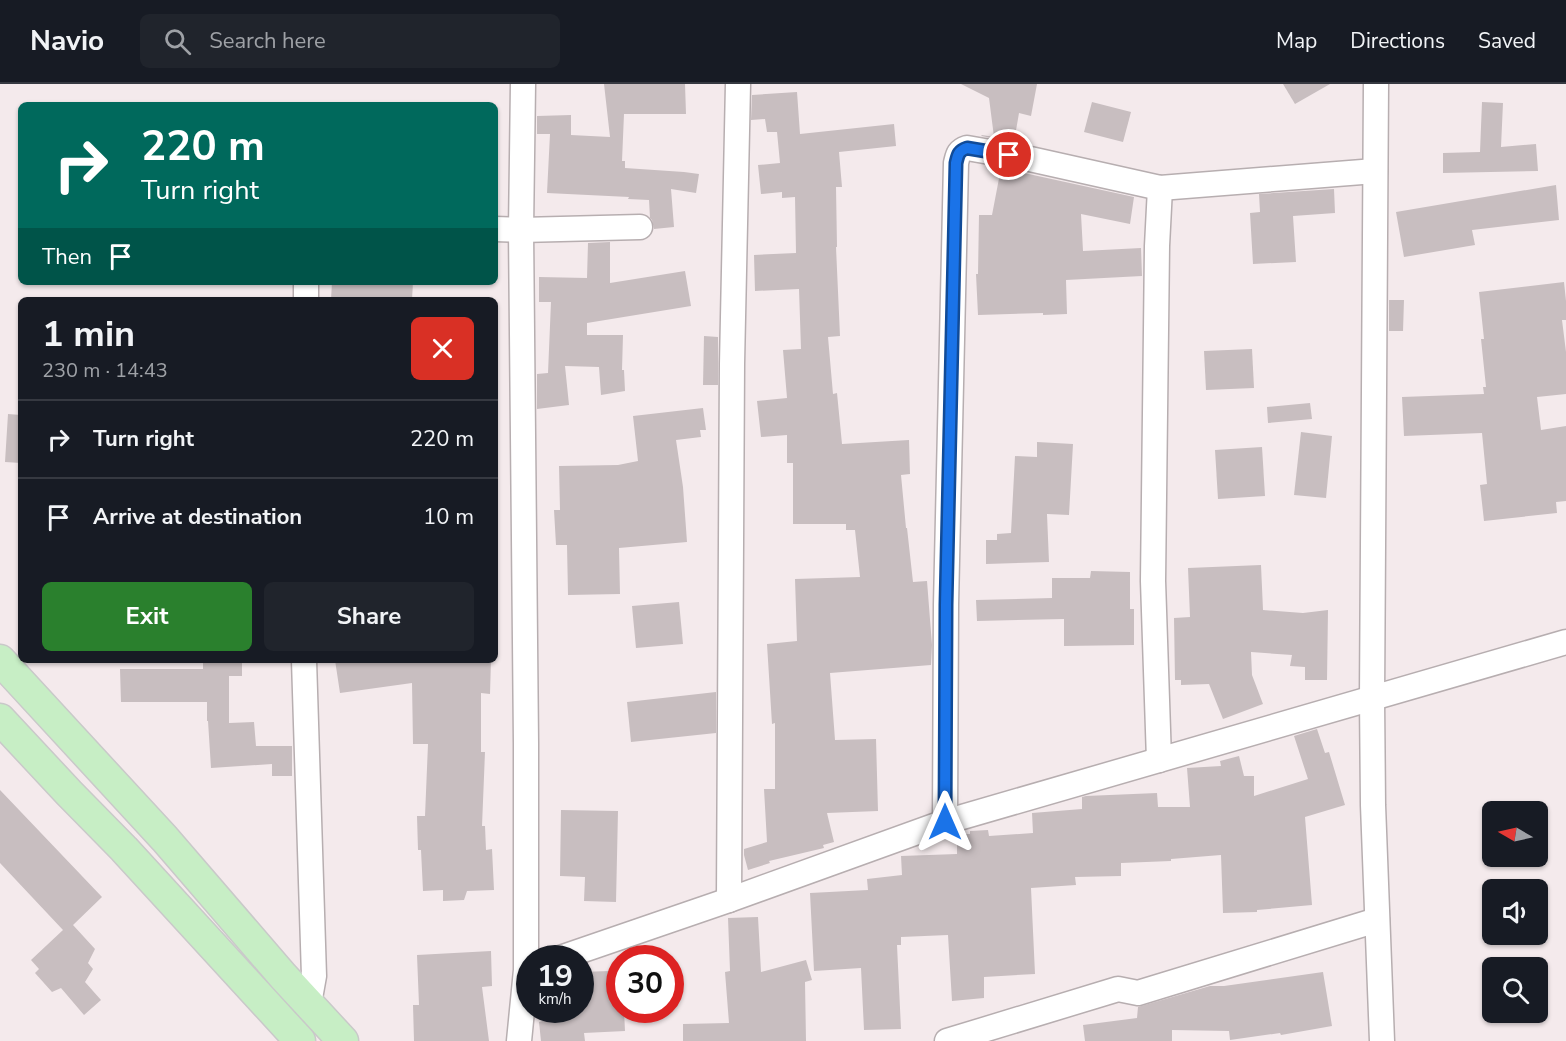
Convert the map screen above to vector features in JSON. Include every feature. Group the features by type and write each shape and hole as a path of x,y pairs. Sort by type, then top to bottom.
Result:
{"main road":[{"path":"0,660 165,839 283,976 343,1041"},
{"path":"1,723 124,849 300,1041"}],"street":[{"path":"523,84 521,230 528,945"},
{"path":"729,900 732,364 738,84"},
{"path":"1376,84 1372,699 1373,805 1382,1041"},
{"path":"945,822 946,593 956,174 960,150 967,148 1019,157 1160,188 1376,171"},
{"path":"1159,760 1153,581 1157,246 1160,188"},
{"path":"498,229 640,227"},
{"path":"594,946 945,822 1566,642"},
{"path":"304,663 314,976 309,1004"},
{"path":"947,1041 1118,989 1138,993 1377,920"},
{"path":"519,1041 521,1023"}],"building":[{"path":"604,84 685,84 686,114 624,114 622,161 625,161 625,168 699,174 696,193 671,189 674,227 654,229 650,218 649,200 547,193 550,134 537,134 537,116 571,115 571,135 610,137"},
{"path":"961,84 1037,84 1031,116 1019,113 1014,142 981,136 994,137 989,98"},
{"path":"1283,84 1330,84 1295,104"},
{"path":"797,92 800,134 894,124 896,146 839,152 842,187 836,187 836,247 840,336 828,337 833,394 837,393 842,444 909,440 910,474 901,475 906,528 913,582 927,581 932,645 931,665 830,673 835,740 876,739 878,811 827,813 834,842 823,845 824,848 769,861 770,863 748,870 744,849 767,842 764,789 775,789 775,723 772,724 767,644 797,641 795,579 860,577 855,530 846,530 846,524 793,524 793,463 787,463 787,435 761,437 757,401 787,398 783,350 801,349 799,289 755,291 754,255 796,253 795,197 782,198 782,192 761,194 758,165 780,163 777,132 767,132 765,119 751,120 752,95"},
{"path":"1092,102 1131,112 1123,142 1084,132"},
{"path":"1482,102 1503,103 1501,147 1536,144 1538,171 1443,173 1443,153 1480,152"},
{"path":"1001,168 1134,197 1130,224 1081,214 1083,251 1141,248 1142,276 1066,280 1067,314 978,315 976,274 978,274 979,215 992,215"},
{"path":"1556,185 1559,220 1472,230 1475,245 1404,257 1396,212"},
{"path":"1334,189 1335,213 1293,216 1296,262 1253,264 1250,213 1260,212 1259,194"},
{"path":"610,242 610,283 685,271 691,306 587,323 587,335 623,335 622,370 624,370 625,391 601,395 599,367 565,366 569,405 537,409 537,374 548,373 551,302 539,302 539,277 587,278 588,243"},
{"path":"1564,282 1566,320 1562,320 1566,352 1566,394 1537,397 1541,430 1566,426 1566,501 1556,502 1557,513 1484,521 1480,485 1487,484 1482,433 1404,436 1402,397 1484,394 1483,387 1486,387 1481,339 1484,339 1479,292"},
{"path":"332,285 413,285 412,297 331,297"},
{"path":"1389,300 1404,300 1403,331 1389,331"},
{"path":"704,336 718,337 718,385 703,385"},
{"path":"1252,349 1254,388 1206,390 1204,351"},
{"path":"1310,403 1312,419 1268,423 1267,407"},
{"path":"703,408 706,430 700,430 701,437 676,440 683,487 687,542 619,548 620,594 568,595 567,545 556,545 554,510 560,510 559,466 618,465 638,461 633,416"},
{"path":"8,414 18,415 18,463 5,462"},
{"path":"1301,432 1332,436 1326,498 1294,495"},
{"path":"1037,442 1073,444 1069,515 1047,514 1049,562 986,564 986,540 997,540 997,534 1011,533 1015,456 1037,457"},
{"path":"1262,447 1265,496 1218,499 1215,450"},
{"path":"1261,565 1263,610 1303,613 1328,610 1327,680 1305,680 1305,667 1290,666 1292,655 1251,652 1252,675 1263,704 1223,719 1209,684 1181,685 1181,680 1175,680 1174,618 1190,617 1188,568"},
{"path":"1091,571 1130,572 1130,609 1134,609 1134,645 1064,646 1064,619 977,621 976,600 1052,598 1052,578 1090,578"},
{"path":"679,602 683,644 636,648 632,606"},
{"path":"203,663 242,663 242,676 229,676 229,723 254,722 256,746 292,746 292,776 272,776 272,764 211,768 207,702 121,702 120,669 203,669"},
{"path":"335,663 491,663 490,694 481,693 481,752 485,752 482,826 485,826 486,850 492,849 494,890 467,891 464,900 443,901 443,890 423,891 417,816 425,816 428,744 413,744 412,683 340,693"},
{"path":"716,692 716,733 631,742 627,702"},
{"path":"1317,729 1325,753 1329,752 1345,805 1305,817 1312,905 1257,910 1257,912 1223,913 1221,855 1171,859 1171,861 1121,863 1121,876 1075,877 1076,885 1031,888 1035,974 984,977 984,998 952,1001 948,935 901,937 901,945 897,945 901,1029 864,1030 861,968 814,971 810,893 868,890 867,879 902,875 901,856 957,854 957,834 988,830 989,836 1033,833 1032,813 1082,809 1082,797 1086,796 1157,793 1158,807 1190,807 1187,768 1221,766 1220,761 1239,756 1244,776 1254,776 1254,796 1308,779 1294,736"},
{"path":"0,790 102,897 73,925 95,949 88,963 93,969 85,982 101,1000 84,1015 61,988 52,992 35,973 39,969 31,960 63,930 0,863"},
{"path":"561,810 618,811 616,902 584,901 585,877 560,876"},
{"path":"758,917 761,972 806,960 812,980 805,982 806,1041 683,1041 683,1024 729,1023 725,972 730,971 728,918"},
{"path":"491,951 492,986 482,987 489,1041 414,1041 413,1005 419,1005 417,955"},
{"path":"606,971 606,1023 625,1023 625,1031 584,1033 585,1041 541,1041 539,1023 594,1023 594,972"},
{"path":"1323,972 1332,1026 1281,1035 1280,1033 1230,1040 1229,1031 1172,1030 1172,1041 1085,1041 1083,1025 1137,1018 1138,1007 1210,986"}],"route":[{"path":"945,822 946,605 956,163 960,150 967,148 1009,155"}]}
